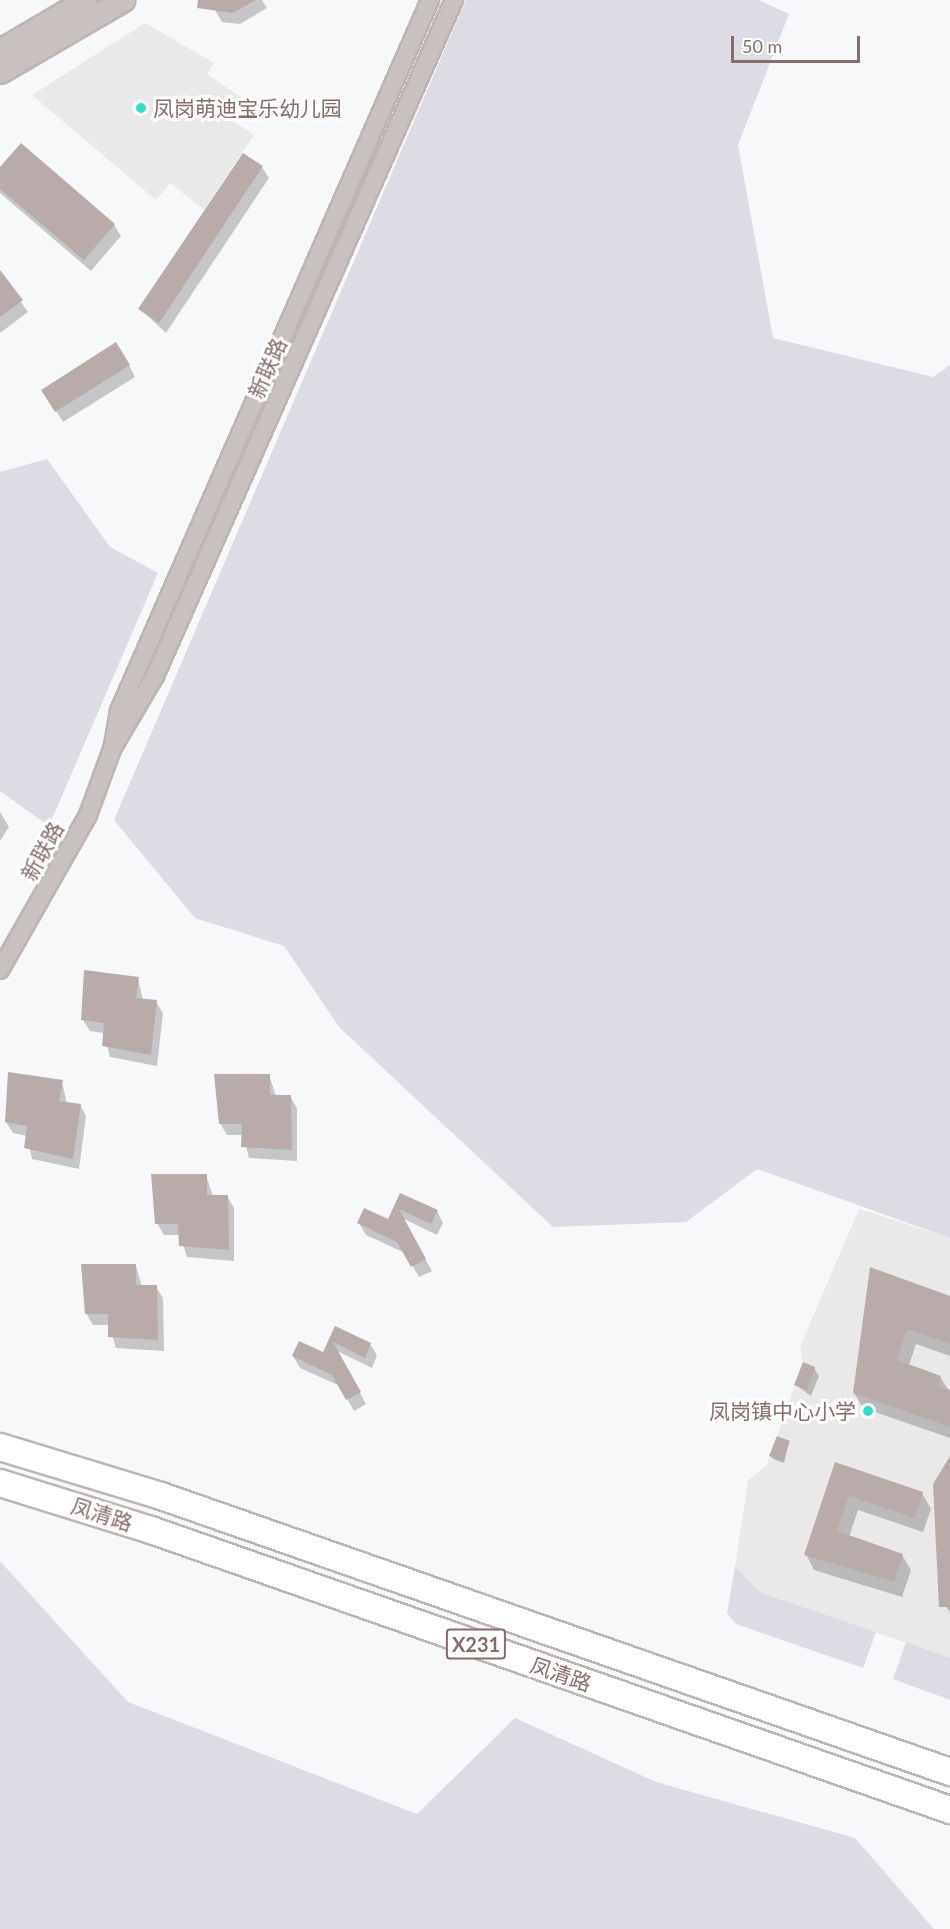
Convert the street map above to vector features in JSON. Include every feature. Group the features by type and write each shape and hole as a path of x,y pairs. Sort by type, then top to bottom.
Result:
{"main road":[{"name":"凤清路","path":"0,1446 142,1490 950,1772"},
{"name":"凤清路","path":"0,1483 142,1527 950,1810"}],"street":[{"path":"0,50 85,0"},
{"path":"0,72 123,0"},
{"name":"新联路","path":"112,749 119,711 430,0"},
{"name":"新联路","path":"0,970 79,832 112,749 155,676 454,0"}],"shaded area":[{"path":"466,0 759,0 789,14 738,145 773,338 933,377 950,365 950,1238 757,1169 686,1222 553,1227 340,1028 284,946 195,918 114,820"},
{"name":"凤岗萌迪宝乐幼儿园","path":"145,23 214,63 207,74 242,98 228,118 254,135 204,210 170,183 156,200 32,95"},
{"path":"47,459 110,547 158,573 49,826 0,791 0,472"},
{"name":"凤岗镇中心小学","path":"859,1209 950,1238 950,1658 761,1593 735,1566 748,1481 767,1464 803,1363 800,1347"},
{"path":"0,1561 128,1702 417,1814 515,1718 656,1782 855,1838 934,1929 0,1929"},
{"path":"735,1566 761,1593 876,1632 863,1668 736,1624 727,1613"},
{"path":"906,1642 950,1658 950,1700 893,1679"}],"building":[{"path":"198,0 256,0 233,13 197,8"},
{"path":"21,143 115,224 84,260 0,189 0,167"},
{"path":"243,153 263,166 159,323 138,309"},
{"path":"0,270 23,300 0,317"},
{"path":"116,342 130,365 55,412 41,390"},
{"path":"84,970 139,977 136,998 157,1000 151,1055 102,1046 104,1023 81,1020"},
{"path":"8,1072 63,1080 59,1101 81,1104 73,1159 24,1148 27,1126 5,1122"},
{"path":"214,1074 270,1074 270,1095 291,1095 292,1150 241,1147 242,1124 219,1124"},
{"path":"151,1174 207,1174 207,1195 228,1195 229,1250 179,1246 178,1224 155,1224"},
{"path":"400,1193 438,1210 431,1224 399,1209 426,1259 411,1267 397,1242 357,1223 364,1208 388,1219"},
{"path":"81,1264 136,1264 136,1285 157,1285 158,1340 108,1337 108,1314 85,1314"},
{"path":"870,1267 950,1296 950,1344 907,1329 897,1360 941,1376 938,1386 950,1390 950,1427 853,1393"},
{"path":"335,1326 371,1343 365,1358 333,1342 361,1392 346,1400 332,1375 292,1356 299,1341 323,1352"},
{"path":"803,1362 815,1367 807,1390 794,1385"},
{"path":"777,1436 790,1441 783,1461 769,1456"},
{"path":"950,1456 950,1607 939,1607 933,1484"},
{"path":"835,1462 923,1492 915,1518 849,1496 837,1531 903,1554 894,1582 804,1555"}],"place":[{"name":"凤岗萌迪宝乐幼儿园","path":"141,108"},
{"name":"凤岗镇中心小学","path":"868,1411"}]}
